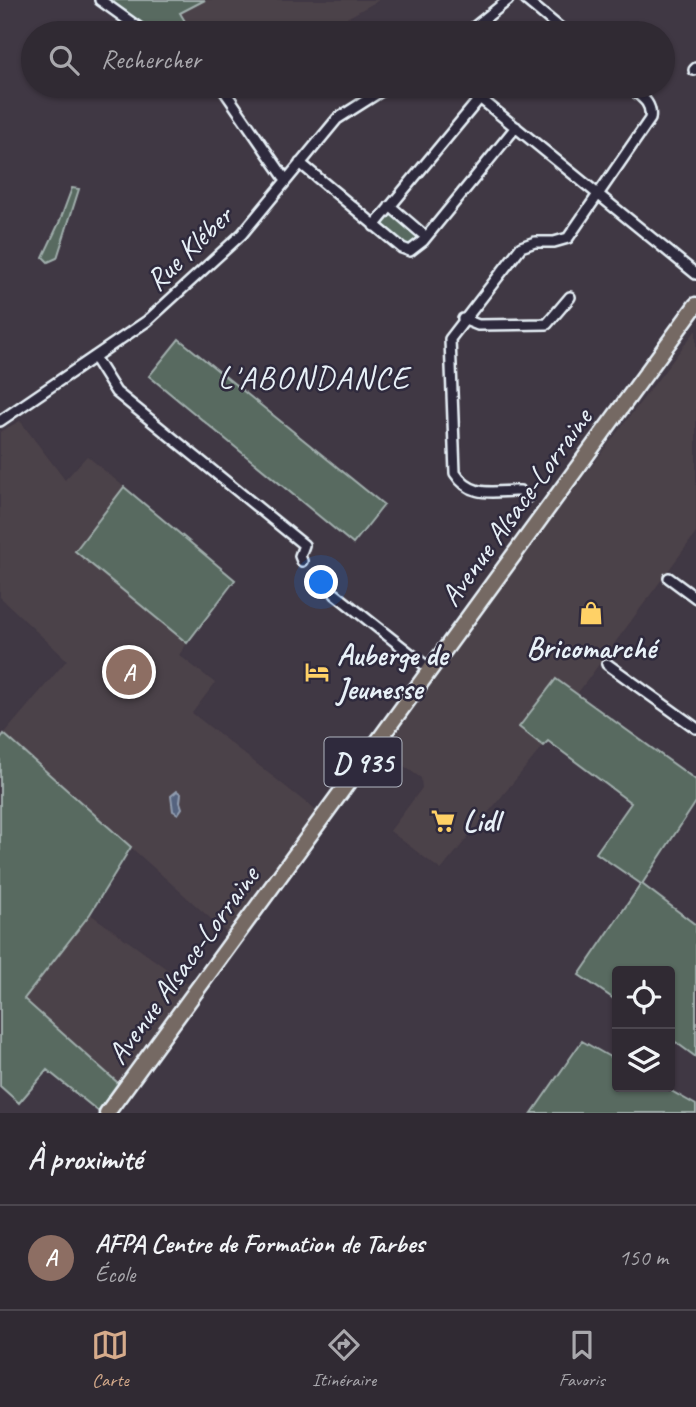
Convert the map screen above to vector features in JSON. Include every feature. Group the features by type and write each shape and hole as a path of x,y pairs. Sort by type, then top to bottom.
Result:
{"main road":[{"name":"Avenue Alsace-Lorraine","path":"107,1113 696,305"},
{"path":"619,410 639,396 696,322"}],"street":[{"path":"100,0 129,21"},
{"path":"478,21 495,3 508,0"},
{"path":"526,0 551,21"},
{"path":"229,98 286,180"},
{"name":"Rue Kléber","path":"0,421 147,321 242,234 337,119 370,98"},
{"path":"374,226 480,98 696,274"},
{"path":"528,497 520,491 477,492 459,480 454,473 450,339 521,247 535,242 554,242 568,238 650,119 652,110 643,98"},
{"path":"300,163 374,226 410,251 426,237 516,127"},
{"path":"390,206 426,237"},
{"path":"463,319 478,325 547,324 570,297"},
{"path":"94,357 116,392 304,545 300,556 302,561"},
{"path":"669,578 696,598"},
{"path":"335,594 430,669"},
{"path":"607,664 696,728"}],"shaded area":[{"path":"205,0 379,0 341,21 185,21 180,13"},
{"path":"696,330 696,533 577,694 556,680 520,727 543,746 441,870 390,831 422,788 421,778 380,749"},
{"path":"20,421 65,480 87,456 124,487 75,551 187,643 179,655 215,683 192,713 319,813 229,935 4,734 67,660 0,597 0,432"},
{"path":"90,914 189,985 118,1083 24,999"}],"green space":[{"path":"108,0 205,0 180,13 185,21 138,21"},
{"path":"72,188 79,189 57,258 48,262 43,257"},
{"path":"389,213 420,235 420,241 408,249 381,227 380,224"},
{"path":"179,339 384,505 353,544 149,376"},
{"path":"124,487 235,580 187,643 75,551"},
{"path":"556,679 696,780 696,802 642,884 696,925 696,1057 675,1042 675,966 612,966 612,998 579,975 641,884 596,853 631,803 548,741 543,746 519,727"},
{"path":"4,734 131,847 90,914 24,999 118,1083 98,1111 47,1070 19,1103 0,1086 0,739"},
{"path":"582,1041 612,1058 612,1092 673,1092 696,1105 696,1113 532,1113"}],"water":[{"path":"177,791 181,794 182,808 178,814 173,811 171,796"}],"place":[{"name":"Bricomarché","path":"591,613"},
{"name":"AFPA Centre de Formation de Tarbes","path":"129,672"},
{"name":"Auberge de Jeunesse","path":"317,672"},
{"name":"Lidl","path":"443,821"}],"district":[{"name":"L'ABONDANCE","path":"314,377"}]}
